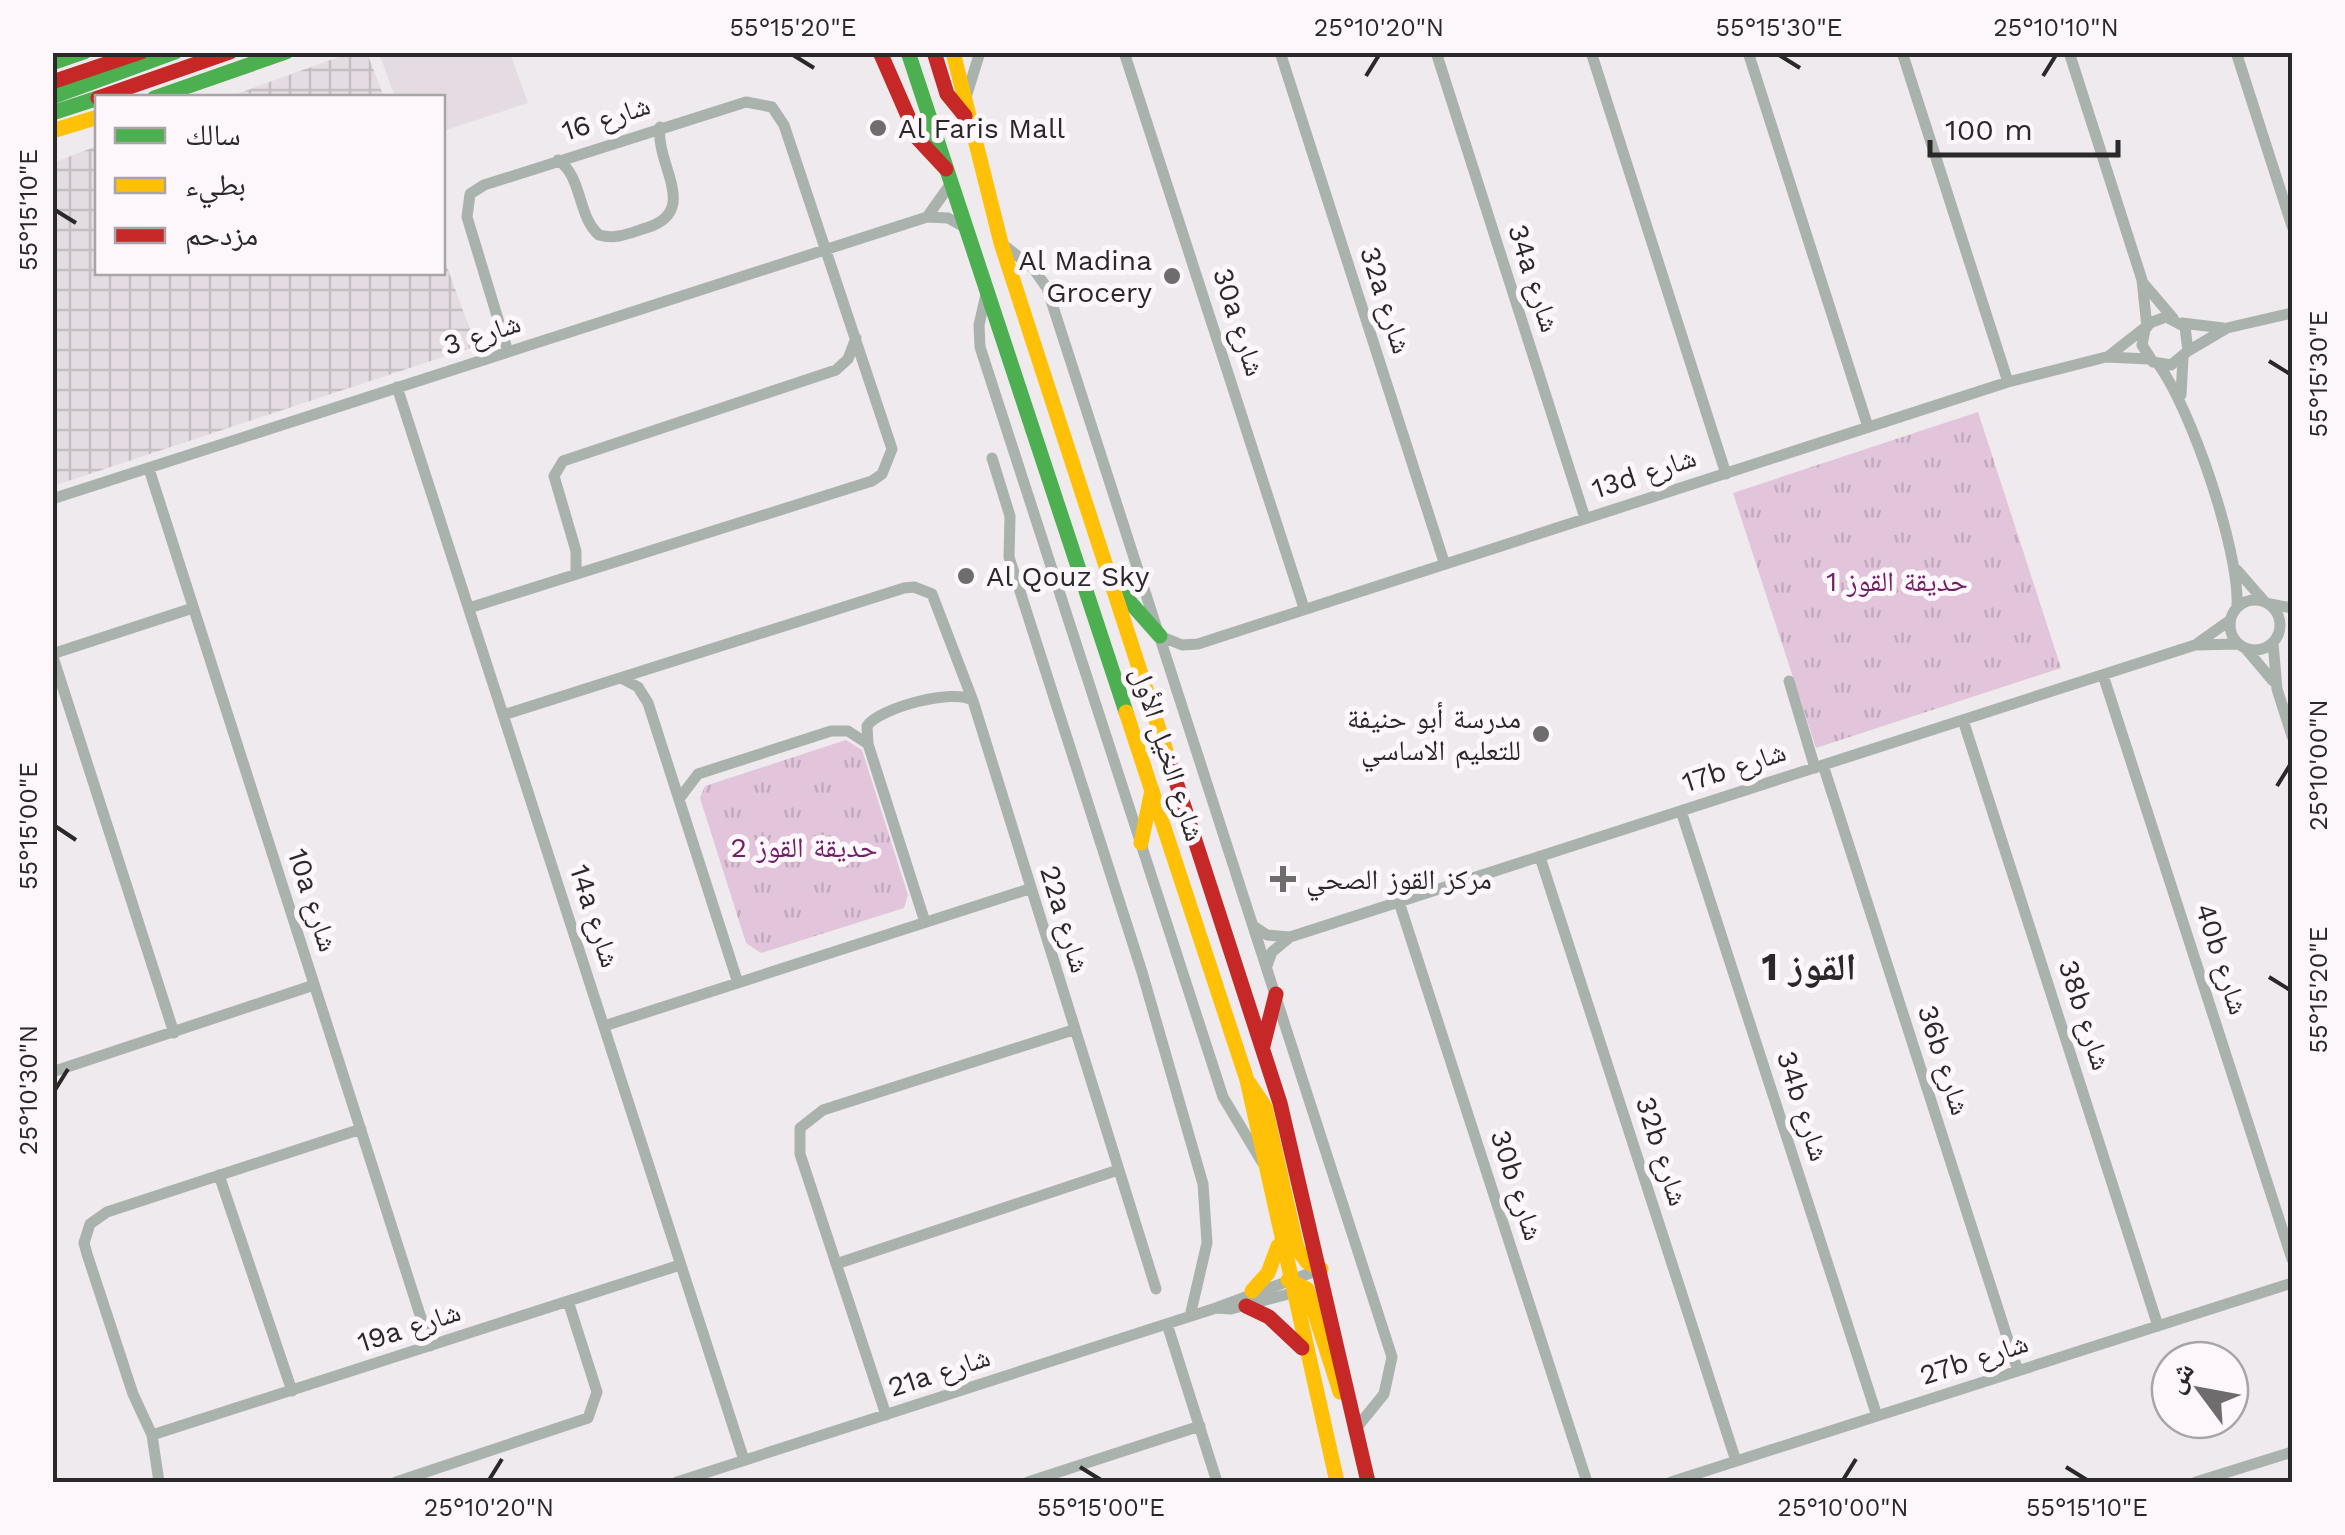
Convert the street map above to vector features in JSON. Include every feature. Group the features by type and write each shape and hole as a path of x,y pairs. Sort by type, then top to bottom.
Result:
{"main road":[{"path":"52,62 84,52"},
{"path":"52,82 140,52"},
{"path":"52,98 175,52"},
{"path":"107,95 230,52"},
{"path":"149,95 212,70 241,52"},
{"path":"163,95 286,52"},
{"path":"880,52 918,138 950,177"},
{"name":"شارع الخيل الأول","path":"908,52 1247,1080 1279,1238 1296,1288 1305,1352 1337,1482"},
{"path":"934,52 947,94 967,113"},
{"name":"شارع الخيل الأول","path":"953,52 1002,243 1263,1046 1323,1277 1368,1482"},
{"path":"52,113 95,99"},
{"path":"52,131 95,117"},
{"path":"1112,583 1160,636"},
{"path":"1140,843 1153,786"},
{"path":"1263,1046 1276,994"},
{"path":"1247,1080 1265,1106 1297,1248 1323,1277"},
{"path":"1279,1238 1268,1273 1249,1299 1305,1352"},
{"path":"1296,1288 1335,1384 1348,1397"}],"street":[{"path":"967,113 970,73 980,52"},
{"name":"30a شارع","path":"1124,52 1304,608"},
{"name":"32a شارع","path":"1280,52 1444,562"},
{"name":"34a شارع","path":"1436,52 1585,518"},
{"path":"1592,52 1726,474"},
{"path":"1748,52 1868,428"},
{"path":"1902,52 2008,382"},
{"path":"2069,52 2142,280 2146,328 2142,345 2182,400 2235,566 2238,606 2230,621 2242,647 2277,689"},
{"path":"2236,52 2292,226"},
{"name":"شارع 16","path":"508,352 467,217 467,202 484,185 660,127 746,102 772,107 784,124 824,250"},
{"path":"558,160 570,170 590,224 600,235 614,237 654,226 669,217 676,200 660,127"},
{"path":"950,177 927,217 948,218 968,228"},
{"name":"شارع 3","path":"52,499 927,217"},
{"path":"1002,243 1033,268 1047,288 1392,1356 1384,1394 1354,1431"},
{"path":"469,608 872,482 882,474 892,450 824,250"},
{"path":"2142,280 2190,339 2182,400"},
{"path":"988,286 978,325 980,347 1224,1097 1262,1162"},
{"path":"2154,362 2172,365 2228,328 2292,313"},
{"path":"2146,328 2159,318 2228,328"},
{"name":"13d شارع","path":"2106,357 2146,328"},
{"path":"576,574 576,551 554,476 562,460 836,370 848,359 856,338"},
{"name":"13d شارع","path":"1171,669 1198,644 2008,382 2106,357 2154,362"},
{"name":"14a شارع","path":"398,387 744,1460"},
{"path":"992,458 1011,520 1010,560 1142,972 1203,1184 1207,1243 1190,1316"},
{"name":"10a شارع","path":"149,469 430,1346"},
{"path":"2235,566 2279,617 2277,689 2292,736"},
{"name":"22a شارع","path":"622,678 904,588 924,589 938,602 973,701 1028,889 1156,1289"},
{"path":"2238,606 2267,602 2292,608"},
{"path":"174,1033 52,654 193,608"},
{"name":"17b شارع","path":"1290,937 2195,645 2230,621"},
{"path":"2242,647 2255,650 2276,638 2292,621"},
{"path":"1160,636 1174,643 1198,644"},
{"name":"17b شارع","path":"2195,645 2242,647"},
{"name":"40b شارع","path":"2103,675 2292,1260"},
{"path":"504,715 622,678 644,694 738,983"},
{"name":"36b شارع","path":"1789,681 2018,1371"},
{"path":"925,922 868,744 867,726 876,716 955,693 973,701"},
{"name":"38b شارع","path":"1963,720 2158,1326"},
{"path":"679,799 698,774 831,731 848,731 868,744"},
{"name":"34b شارع","path":"1681,811 1878,1416"},
{"name":"32b شارع","path":"1540,856 1736,1461"},
{"path":"604,1026 1028,889"},
{"name":"30b شارع","path":"1399,902 1587,1482"},
{"path":"1254,927 1274,937 1290,937"},
{"path":"1267,966 1272,952 1290,937"},
{"path":"54,1072 314,985"},
{"path":"886,1416 797,1145 806,1119 823,1110 1074,1030"},
{"path":"159,1482 152,1435 133,1394 84,1244 90,1224 107,1212 361,1129"},
{"path":"836,1264 1118,1170"},
{"path":"219,1175 292,1391"},
{"name":"19a شارع","path":"152,1435 680,1265"},
{"name":"21a شارع","path":"1296,1288 1323,1277"},
{"name":"21a شارع","path":"677,1482 1190,1316 1323,1277"},
{"name":"27b شارع","path":"1671,1482 2292,1282"},
{"path":"396,1482 588,1418 597,1392 568,1301"},
{"path":"1166,1324 1217,1482"},
{"path":"1028,1482 1200,1426"},
{"path":"2196,1482 2292,1452"}],"shaded area":[{"path":"350,53 367,53 383,95 234,95"},
{"path":"379,53 510,53 528,103 445,130 445,95 394,95"},
{"path":"95,147 95,275 445,275 445,261 476,346 53,486 53,163"}],"green space":[{"name":"حديقة القوز 1","path":"1978,412 2061,668 1816,748 1733,493"},
{"name":"حديقة القوز 2","path":"846,740 862,750 908,895 904,908 761,953 746,943 700,798 705,786"}],"traffic: fast":[{"path":"52,63 84,52"},
{"path":"52,97 175,52"},
{"path":"163,95 286,52"},
{"path":"908,52 1126,712"},
{"path":"52,113 95,99"},
{"path":"1113,583 1160,636"}],"traffic: slow":[{"path":"953,52 1001,243 1168,757"},
{"path":"52,131 95,118"},
{"path":"1126,712 1247,1080 1337,1482"},
{"path":"1141,843 1152,790"},
{"path":"1249,1083 1265,1107 1297,1248 1307,1262 1321,1269"},
{"path":"1252,1291 1268,1273 1278,1246"},
{"path":"1288,1280 1307,1289 1340,1392"}],"traffic: jam":[{"path":"52,82 141,52"},
{"path":"107,95 230,52"},
{"path":"880,52 918,139 946,169"},
{"path":"934,52 947,94 965,116"},
{"path":"1168,757 1280,1103 1368,1482"},
{"path":"1263,1046 1276,994"},
{"path":"1246,1306 1269,1317 1302,1348"}],"place":[{"name":"Al Faris Mall","path":"878,128"},
{"name":"Al Madina Grocery","path":"1172,276"},
{"name":"Al Qouz Sky","path":"966,576"},
{"name":"مدرسة أبو حنيفة للتعليم الاساسي","path":"1541,734"},
{"name":"مركز القوز الصحي","path":"1283,879"}],"district":[{"name":"القوز 1","path":"1809,967"}]}
